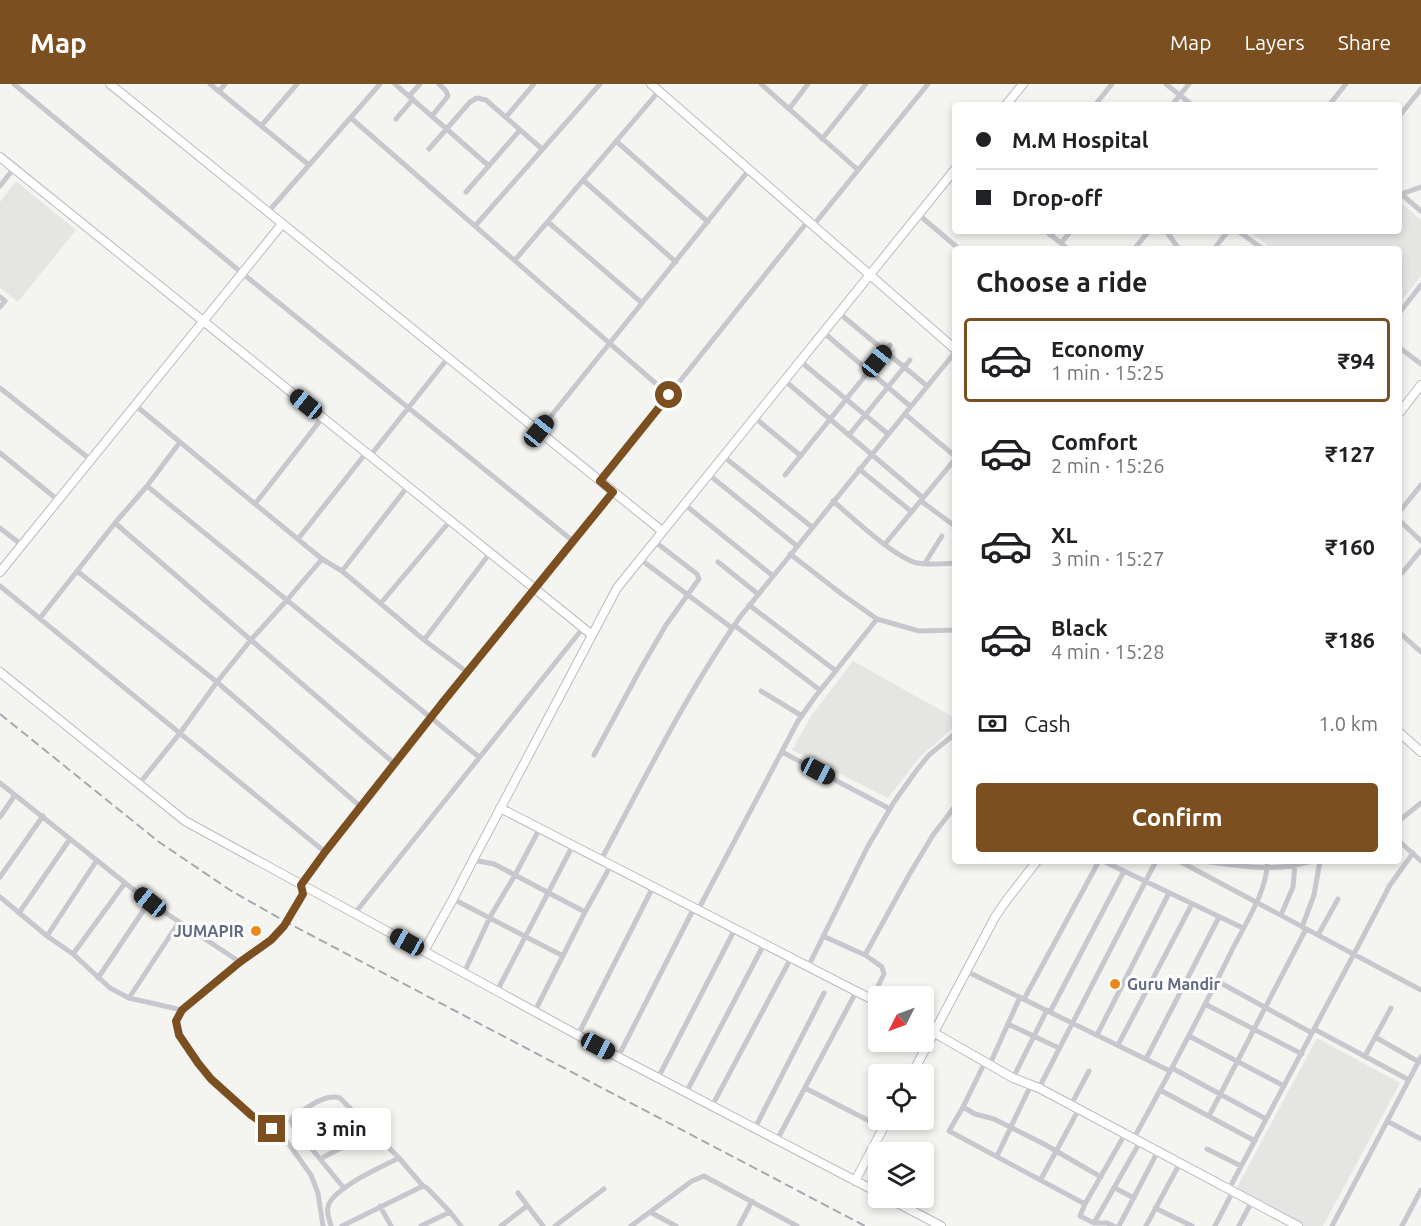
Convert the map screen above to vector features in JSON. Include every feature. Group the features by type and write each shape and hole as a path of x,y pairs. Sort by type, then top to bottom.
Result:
{"street":[{"path":"14,84 242,273 573,541"},
{"path":"110,84 662,531"},
{"path":"210,84 309,165"},
{"path":"219,91 225,84"},
{"path":"261,126 297,84"},
{"path":"268,212 380,84"},
{"path":"395,84 489,166"},
{"path":"396,119 420,84"},
{"path":"432,116 448,96 439,84"},
{"path":"506,117 534,84"},
{"path":"475,226 600,84"},
{"path":"651,84 812,221 952,347"},
{"path":"760,84 858,170"},
{"path":"789,109 808,84"},
{"path":"822,139 866,84"},
{"path":"600,481 812,221 858,170 928,84"},
{"path":"1008,102 1023,84"},
{"path":"1097,102 1112,84"},
{"path":"1166,84 1188,102"},
{"path":"1174,102 1189,84"},
{"path":"1331,102 1346,84"},
{"path":"514,260 616,141 658,88"},
{"path":"658,88 749,170 812,221"},
{"path":"1402,113 1421,89"},
{"path":"429,149 470,102 477,98 486,100 542,149"},
{"path":"351,118 669,395"},
{"path":"466,192 520,130"},
{"path":"616,141 708,222"},
{"path":"0,157 592,635"},
{"path":"0,186 14,168"},
{"path":"539,431 749,170"},
{"path":"424,951 617,588 952,173"},
{"path":"583,180 676,261"},
{"path":"1402,192 1421,187"},
{"path":"1410,201 1421,187"},
{"path":"1402,195 1421,211"},
{"path":"918,214 955,246"},
{"path":"548,222 642,303"},
{"path":"0,572 282,224"},
{"path":"1050,234 1064,246"},
{"path":"1061,243 1068,234"},
{"path":"1136,246 1146,234"},
{"path":"1216,246 1226,234"},
{"path":"1242,234 1259,246"},
{"path":"871,273 952,341"},
{"path":"1402,309 1421,285"},
{"path":"0,297 5,301 0,307"},
{"path":"839,313 927,386"},
{"path":"823,332 910,406"},
{"path":"785,475 890,345"},
{"path":"1402,350 1421,364"},
{"path":"601,860 687,698 733,626 952,356"},
{"path":"298,539 448,358"},
{"path":"849,435 910,360"},
{"path":"800,361 888,434"},
{"path":"784,380 952,524"},
{"path":"1402,409 1421,385"},
{"path":"0,387 91,460"},
{"path":"135,405 322,559 342,572 424,640 467,672"},
{"path":"905,414 952,454"},
{"path":"255,504 323,417"},
{"path":"754,417 801,456"},
{"path":"40,618 180,442"},
{"path":"0,453 58,500"},
{"path":"723,456 812,527"},
{"path":"885,544 952,462"},
{"path":"859,470 912,512"},
{"path":"708,474 797,546"},
{"path":"1402,509 1421,485"},
{"path":"147,486 479,757"},
{"path":"342,572 408,486"},
{"path":"323,1226 318,1193 311,1175 282,1136 251,1115 211,1079 179,1035 176,1021 182,1010 240,962 271,940 284,926 303,894 301,885 325,852 613,492"},
{"path":"833,501 901,556 925,563 952,562"},
{"path":"684,504 773,576"},
{"path":"381,603 450,520"},
{"path":"115,523 395,764"},
{"path":"1402,523 1421,541"},
{"path":"0,528 22,545"},
{"path":"925,563 942,536"},
{"path":"594,754 666,625 698,582 699,577 654,541"},
{"path":"1402,573 1421,550"},
{"path":"424,640 490,553"},
{"path":"790,554 877,619 919,631 952,630"},
{"path":"139,784 250,641 322,559"},
{"path":"640,559 820,690"},
{"path":"718,562 758,594"},
{"path":"77,571 217,682 361,807"},
{"path":"0,586 325,852"},
{"path":"749,605 836,671"},
{"path":"618,1057 802,716 877,619"},
{"path":"355,913 583,628"},
{"path":"1402,635 1421,652"},
{"path":"0,672 185,821 618,1057 868,1188"},
{"path":"760,691 802,716"},
{"path":"1402,735 1421,752"},
{"path":"808,967 867,848 890,809 929,755 952,736"},
{"path":"1402,742 1421,758"},
{"path":"782,752 890,809"},
{"path":"0,783 150,902 240,962"},
{"path":"0,817 15,795"},
{"path":"1402,818 1421,803"},
{"path":"500,808 868,998"},
{"path":"865,955 933,835 952,810"},
{"path":"0,877 43,816"},
{"path":"464,973 490,917 540,828"},
{"path":"19,913 70,839"},
{"path":"1402,844 1421,861"},
{"path":"497,991 573,845"},
{"path":"1215,1226 1241,1166 1390,885 1413,853"},
{"path":"47,936 97,860"},
{"path":"472,860 495,864 585,912"},
{"path":"1035,864 995,917 934,1032 1013,1078 1035,1086 1231,1190 1283,1222 1298,1226"},
{"path":"1085,1204 949,1131 1099,864"},
{"path":"1108,864 1243,928"},
{"path":"996,1156 1059,1048 1154,864"},
{"path":"1185,864 1420,988"},
{"path":"1224,864 1246,867 1268,864 1276,868 1302,864"},
{"path":"1094,1223 1115,1188 1160,1090 1257,903 1268,864"},
{"path":"1209,1116 1304,928 1316,888 1320,864"},
{"path":"535,1011 610,865"},
{"path":"1281,915 1293,887 1295,866"},
{"path":"1013,1078 1124,871"},
{"path":"73,954 125,883"},
{"path":"578,1035 653,887"},
{"path":"1097,1035 1169,893"},
{"path":"0,897 47,936 73,954 110,988 129,998 182,1010"},
{"path":"1318,935 1338,898"},
{"path":"453,899 563,956"},
{"path":"98,978 150,902"},
{"path":"1118,1045 1192,904"},
{"path":"1146,1059 1219,917"},
{"path":"129,998 179,922"},
{"path":"658,1078 735,929"},
{"path":"823,936 879,964 884,972 878,986"},
{"path":"686,1093 764,944"},
{"path":"712,1106 791,958"},
{"path":"966,971 1220,1094 1266,1119"},
{"path":"1217,981 1265,1008 1409,1080"},
{"path":"777,1140 856,992"},
{"path":"754,1128 824,993"},
{"path":"1205,1004 1302,1054"},
{"path":"1365,1056 1391,1008"},
{"path":"1008,1024 1059,1048"},
{"path":"1189,1036 1284,1086"},
{"path":"1332,1226 1420,1060 1375,1037"},
{"path":"1041,1179 1056,1150 1089,1071"},
{"path":"805,1088 868,1120"},
{"path":"1160,1090 1255,1141"},
{"path":"343,1187 291,1121 293,1117 318,1101 336,1096 399,1158 461,1226"},
{"path":"963,1107 975,1114 994,1119 1056,1150 1101,1177"},
{"path":"1387,1121 1421,1139"},
{"path":"855,1181 882,1130"},
{"path":"320,1159 373,1131"},
{"path":"1114,1226 1094,1223 1080,1216 1125,1134"},
{"path":"1206,1149 1241,1166"},
{"path":"1119,1226 1158,1151"},
{"path":"331,1226 327,1208 330,1201 343,1187 399,1158"},
{"path":"1146,1226 1180,1163"},
{"path":"632,1226 692,1181 704,1176 796,1226"},
{"path":"342,1226 423,1186"},
{"path":"1115,1188 1134,1198"},
{"path":"555,1226 604,1189"},
{"path":"1402,1226 1421,1190"},
{"path":"518,1193 543,1226"},
{"path":"739,1226 752,1202"},
{"path":"1239,1226 1252,1202"},
{"path":"380,1206 391,1226"},
{"path":"501,1226 527,1206"},
{"path":"907,1208 941,1226"},
{"path":"1155,1208 1192,1226"},
{"path":"421,1226 450,1212"},
{"path":"650,1212 676,1226"}],"shaded area":[{"path":"16,181 76,230 18,302 0,288 0,202"},
{"path":"1402,204 1421,220 1421,276 1402,300 1402,246 1269,246 1252,234 1402,234"},
{"path":"853,661 952,716 952,729 920,757 888,798 792,750 811,716"},
{"path":"1317,1038 1400,1083 1323,1226 1300,1226 1235,1191"}],"railway":[{"path":"0,714 159,842 230,890 286,922 865,1226"}],"place":[{"name":"JUMAPIR","path":"256,931"},
{"name":"Guru Mandir","path":"1115,984"}],"route":[{"path":"272,1129 251,1115 211,1079 179,1035 177,1018 182,1010 240,962 271,940 284,926 303,894 301,885 325,852 613,492 600,481 669,395"}]}
